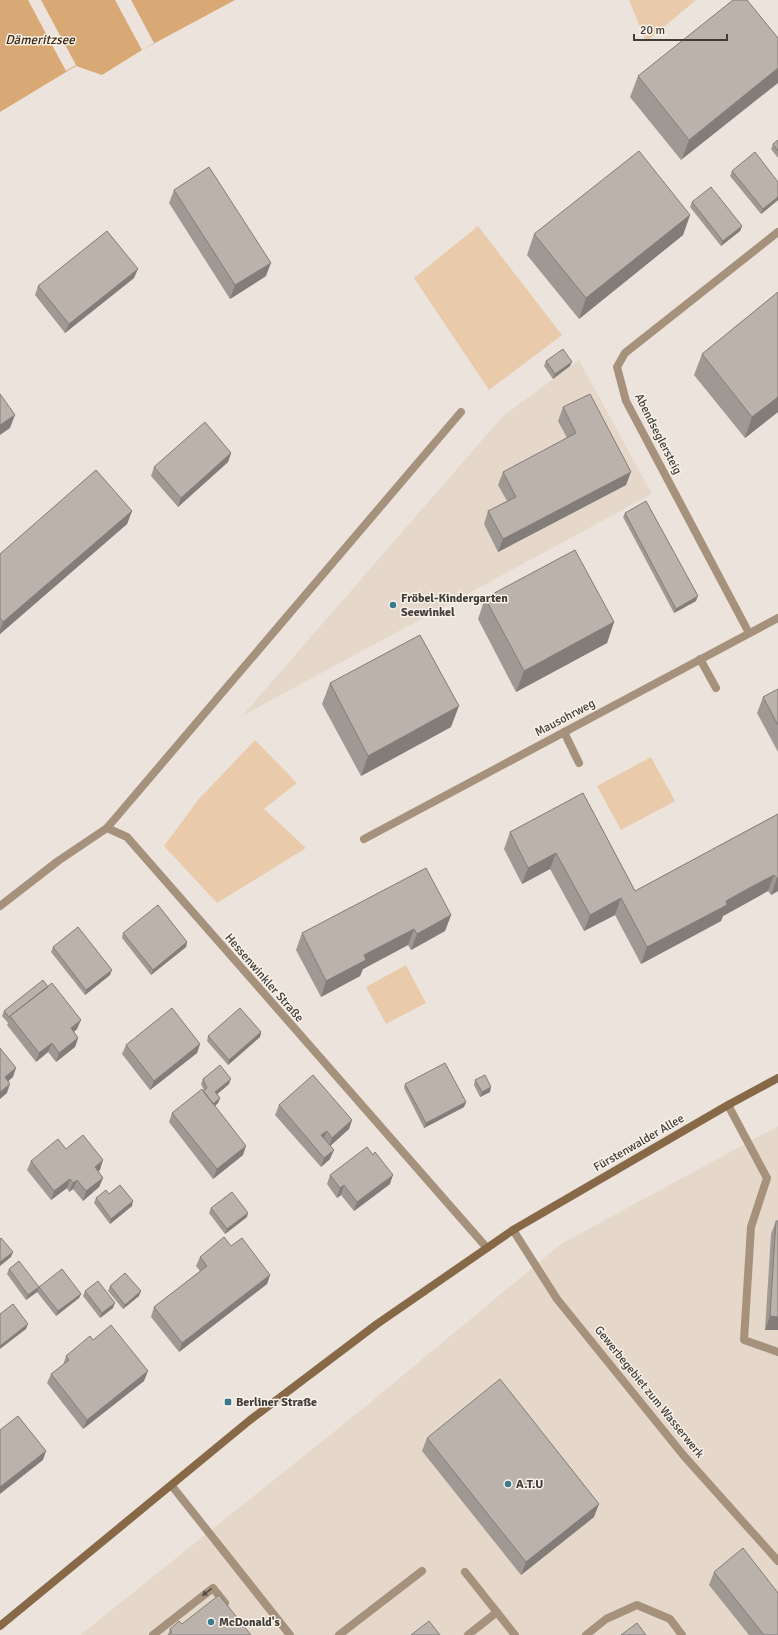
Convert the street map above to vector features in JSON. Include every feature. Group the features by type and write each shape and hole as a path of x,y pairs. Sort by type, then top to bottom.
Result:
{"main road":[{"name":"Fürstenwalder Allee","path":"513,1230 728,1105 778,1078"},
{"path":"0,1626 172,1486 250,1420 377,1324 513,1230"}],"street":[{"name":"Abendseglersteig","path":"749,633 626,401 617,367 625,353 778,232"},
{"path":"0,906 58,861 106,828 461,412"},
{"name":"Mausohrweg","path":"364,839 778,618"},
{"path":"700,660 716,688"},
{"path":"564,732 579,763"},
{"name":"Hessenwinkler Straße","path":"106,828 127,837 487,1248"},
{"path":"728,1105 767,1178 751,1227 744,1340 778,1352"},
{"name":"Gewerbegebiet zum Wasserwerk","path":"513,1230 557,1299 684,1456 778,1561"},
{"path":"172,1486 290,1635"},
{"path":"340,1635 422,1571"},
{"path":"464,1572 516,1635"},
{"path":"153,1635 213,1588 232,1611"},
{"path":"586,1635 606,1619 637,1605 670,1619 682,1635"},
{"path":"468,1635 497,1612"}],"shaded area":[{"path":"629,0 696,0 646,42"},
{"path":"478,226 562,335 489,390 414,278"},
{"name":"Fröbel-Kindergarten Seewinkel","path":"579,360 652,494 242,716 503,416"},
{"path":"255,740 297,783 264,809 306,848 217,903 164,846 198,800"},
{"path":"651,757 675,801 621,830 597,786"},
{"path":"406,965 426,1003 386,1024 366,987"},
{"path":"778,1126 778,1635 80,1635 361,1410 561,1244"}],"water":[{"name":"Dämeritzsee","path":"0,0 235,0 142,50 102,75 76,66 0,112"}],"pier":[{"path":"28,0 41,0 76,65 66,71"},
{"path":"115,0 131,0 154,43 142,50"}],"building":[{"path":"733,0 747,0 778,38 778,68 689,140 638,76"},
{"path":"778,140 778,151 773,144"},
{"path":"639,151 690,215 586,298 534,234"},
{"path":"755,152 778,182 778,197 763,209 732,171"},
{"path":"209,167 271,263 235,285 174,190"},
{"path":"711,187 742,226 723,241 692,202"},
{"path":"107,231 138,269 69,324 38,286"},
{"path":"778,292 778,397 752,417 702,354"},
{"path":"563,349 572,362 555,374 546,361"},
{"path":"0,394 15,415 0,425"},
{"path":"590,394 631,472 503,539 488,511 516,497 503,472 576,433 563,407"},
{"path":"205,422 231,453 181,498 154,467"},
{"path":"96,470 132,511 3,622 0,618 0,554"},
{"path":"646,501 698,596 676,609 625,513"},
{"path":"575,550 614,622 524,671 485,598"},
{"path":"420,635 459,706 368,756 330,683"},
{"path":"778,689 778,725 763,697"},
{"path":"583,793 635,891 778,814 778,878 774,875 751,887 726,901 727,905 647,947 621,898 590,915 556,853 528,868 510,832"},
{"path":"426,868 451,915 417,934 414,929 364,955 366,960 326,981 302,933"},
{"path":"158,905 187,942 153,970 123,933"},
{"path":"78,927 112,970 86,990 53,947"},
{"path":"43,980 48,987 10,1016 10,1018 4,1011"},
{"path":"52,983 81,1020 71,1028 78,1038 59,1053 52,1043 39,1053 10,1016"},
{"path":"172,1008 200,1044 154,1081 126,1045"},
{"path":"240,1008 261,1032 229,1060 208,1036"},
{"path":"0,1048 16,1068 5,1077 10,1084 0,1092"},
{"path":"445,1063 466,1102 426,1123 405,1084"},
{"path":"220,1065 231,1079 215,1092 220,1098 213,1104 203,1091 207,1088 203,1079"},
{"path":"313,1075 352,1120 332,1138 327,1131 321,1135 334,1150 324,1158 279,1105"},
{"path":"485,1075 491,1087 482,1092 475,1080"},
{"path":"202,1089 246,1146 217,1169 172,1113"},
{"path":"83,1135 103,1160 95,1167 103,1178 86,1191 77,1180 73,1183 70,1179 54,1191 31,1161 58,1139 66,1149"},
{"path":"367,1147 373,1155 375,1152 393,1175 357,1202 344,1185 340,1188 330,1175"},
{"path":"120,1185 133,1201 111,1219 96,1198 106,1190 109,1194"},
{"path":"232,1192 248,1213 227,1229 211,1208"},
{"path":"776,1221 778,1221 778,1317 770,1316"},
{"path":"224,1237 231,1246 242,1238 270,1275 182,1343 154,1307 207,1266 200,1257"},
{"path":"1,1238 13,1252 0,1262 0,1239"},
{"path":"19,1261 39,1287 28,1295 9,1269"},
{"path":"62,1269 81,1294 58,1311 39,1287"},
{"path":"125,1273 141,1291 125,1305 110,1286"},
{"path":"98,1281 115,1303 102,1313 85,1291"},
{"path":"13,1304 28,1324 0,1346 0,1314"},
{"path":"111,1325 148,1371 87,1420 51,1374 69,1360 66,1356 90,1336 93,1340"},
{"name":"A.T.U","path":"500,1379 599,1504 526,1562 427,1438"},
{"path":"18,1416 46,1451 0,1487 0,1430"},
{"path":"743,1548 778,1593 778,1635 764,1635 714,1572"},
{"path":"219,1595 251,1635 168,1635 172,1632 170,1629 179,1621 182,1624"},
{"path":"429,1621 440,1635 411,1635"},
{"path":"637,1623 646,1635 621,1635"}],"place":[{"name":"Fröbel-Kindergarten Seewinkel","path":"393,605"},
{"name":"Berliner Straße","path":"228,1402"},
{"name":"A.T.U","path":"508,1484"},
{"name":"McDonald's","path":"211,1622"}]}
